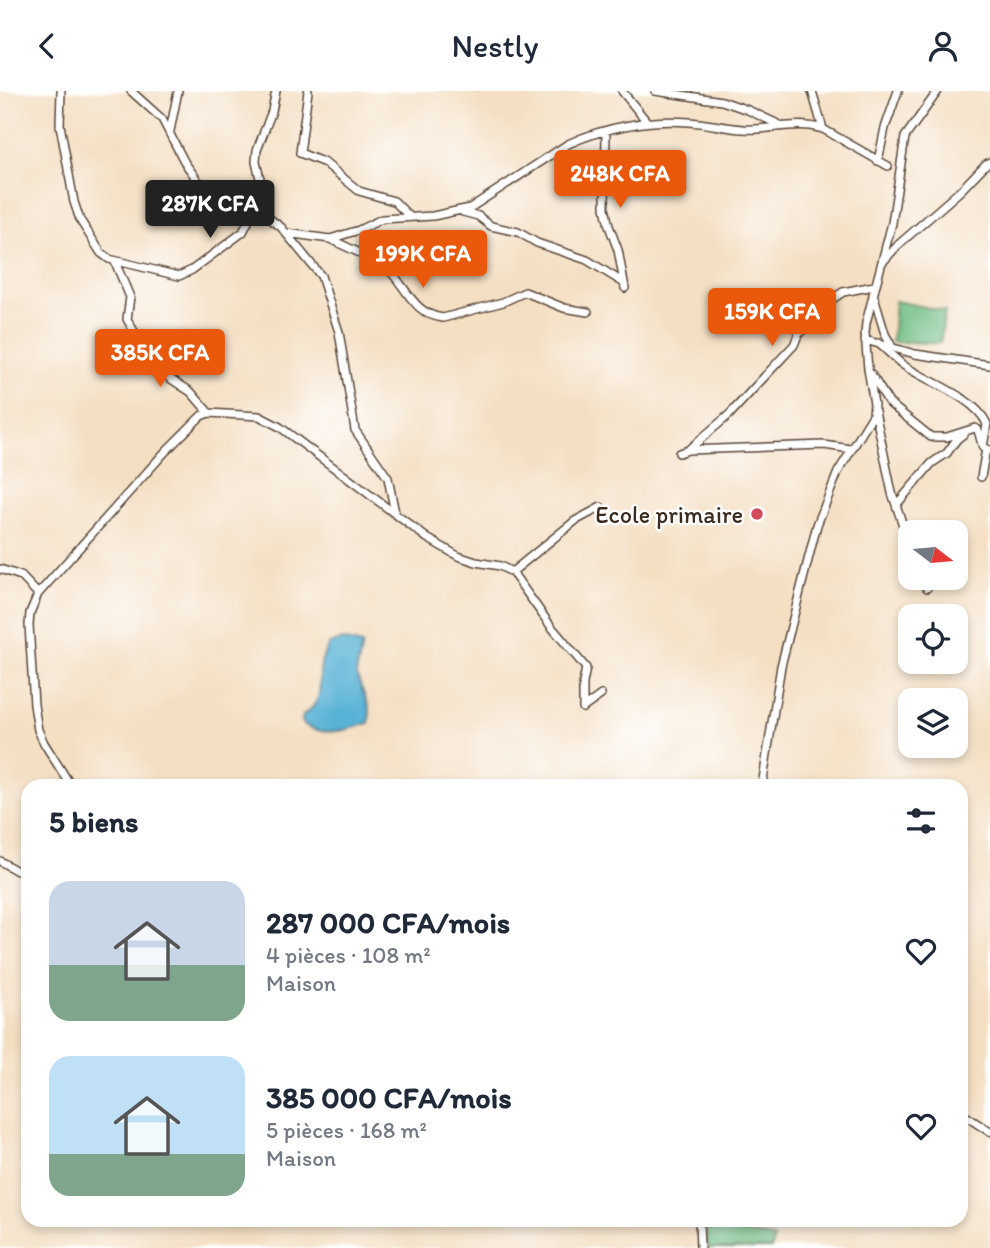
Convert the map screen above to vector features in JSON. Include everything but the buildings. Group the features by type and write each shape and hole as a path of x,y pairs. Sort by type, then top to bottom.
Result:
{"street":[{"path":"61,91 60,131 80,220 101,253 115,262 173,275 185,274 243,232 262,184 257,150 272,111 276,91"},
{"path":"131,91 155,111 170,131 185,163 198,181 230,202 274,221 321,276 339,332 355,430 388,478 395,513"},
{"path":"170,131 178,91"},
{"path":"309,91 300,153 325,163 359,191 394,201 410,217"},
{"path":"622,91 647,122"},
{"path":"655,91 722,101 765,116 782,126"},
{"path":"812,91 823,129"},
{"path":"878,160 885,128 898,91"},
{"path":"902,520 892,493 874,404 865,339 879,266 892,223 905,137 936,93"},
{"path":"330,239 382,219 433,216 470,208 568,144 647,122 689,122 743,129 804,125 823,129 888,166"},
{"path":"458,211 478,216 495,227 517,232 537,243 584,259 624,285 618,250 605,208 606,132"},
{"path":"879,266 898,245 961,191 990,162"},
{"path":"286,233 330,239 383,264 421,310 435,317 443,318 492,305 525,292 564,308 588,312"},
{"path":"115,262 130,297 127,319 140,342 162,373 191,392 209,413"},
{"path":"874,290 885,334 891,346"},
{"path":"851,449 824,445 683,451 730,414 794,345 798,334 834,298 843,292 874,290"},
{"path":"865,339 915,353 990,365"},
{"path":"878,343 903,364 978,412 987,424 981,477"},
{"path":"868,369 888,403 931,437 947,437 972,429 978,430 986,449"},
{"path":"763,779 780,666 817,525 827,496 851,449 871,421 874,404"},
{"path":"67,779 38,730 34,705 30,614 38,594 165,452 195,421 209,413 259,417 280,427 427,538 458,556 500,566 512,572 550,625 586,668 583,708 601,695"},
{"path":"897,504 932,463 972,429"},
{"path":"512,572 575,521 601,507"},
{"path":"0,569 21,576 38,594"},
{"path":"0,861 17,871 21,870"},
{"path":"968,1118 990,1132"},
{"path":"699,1227 700,1248"}],"green space":[{"path":"895,301 945,311 940,343 892,342"},
{"path":"706,1227 774,1238 772,1248 708,1248"}],"water":[{"path":"342,640 362,645 356,674 370,710 369,723 344,730 310,728 302,723 303,715 316,703 320,690 322,660 329,644"}],"place":[{"name":"Ecole primaire","path":"757,514"}]}
